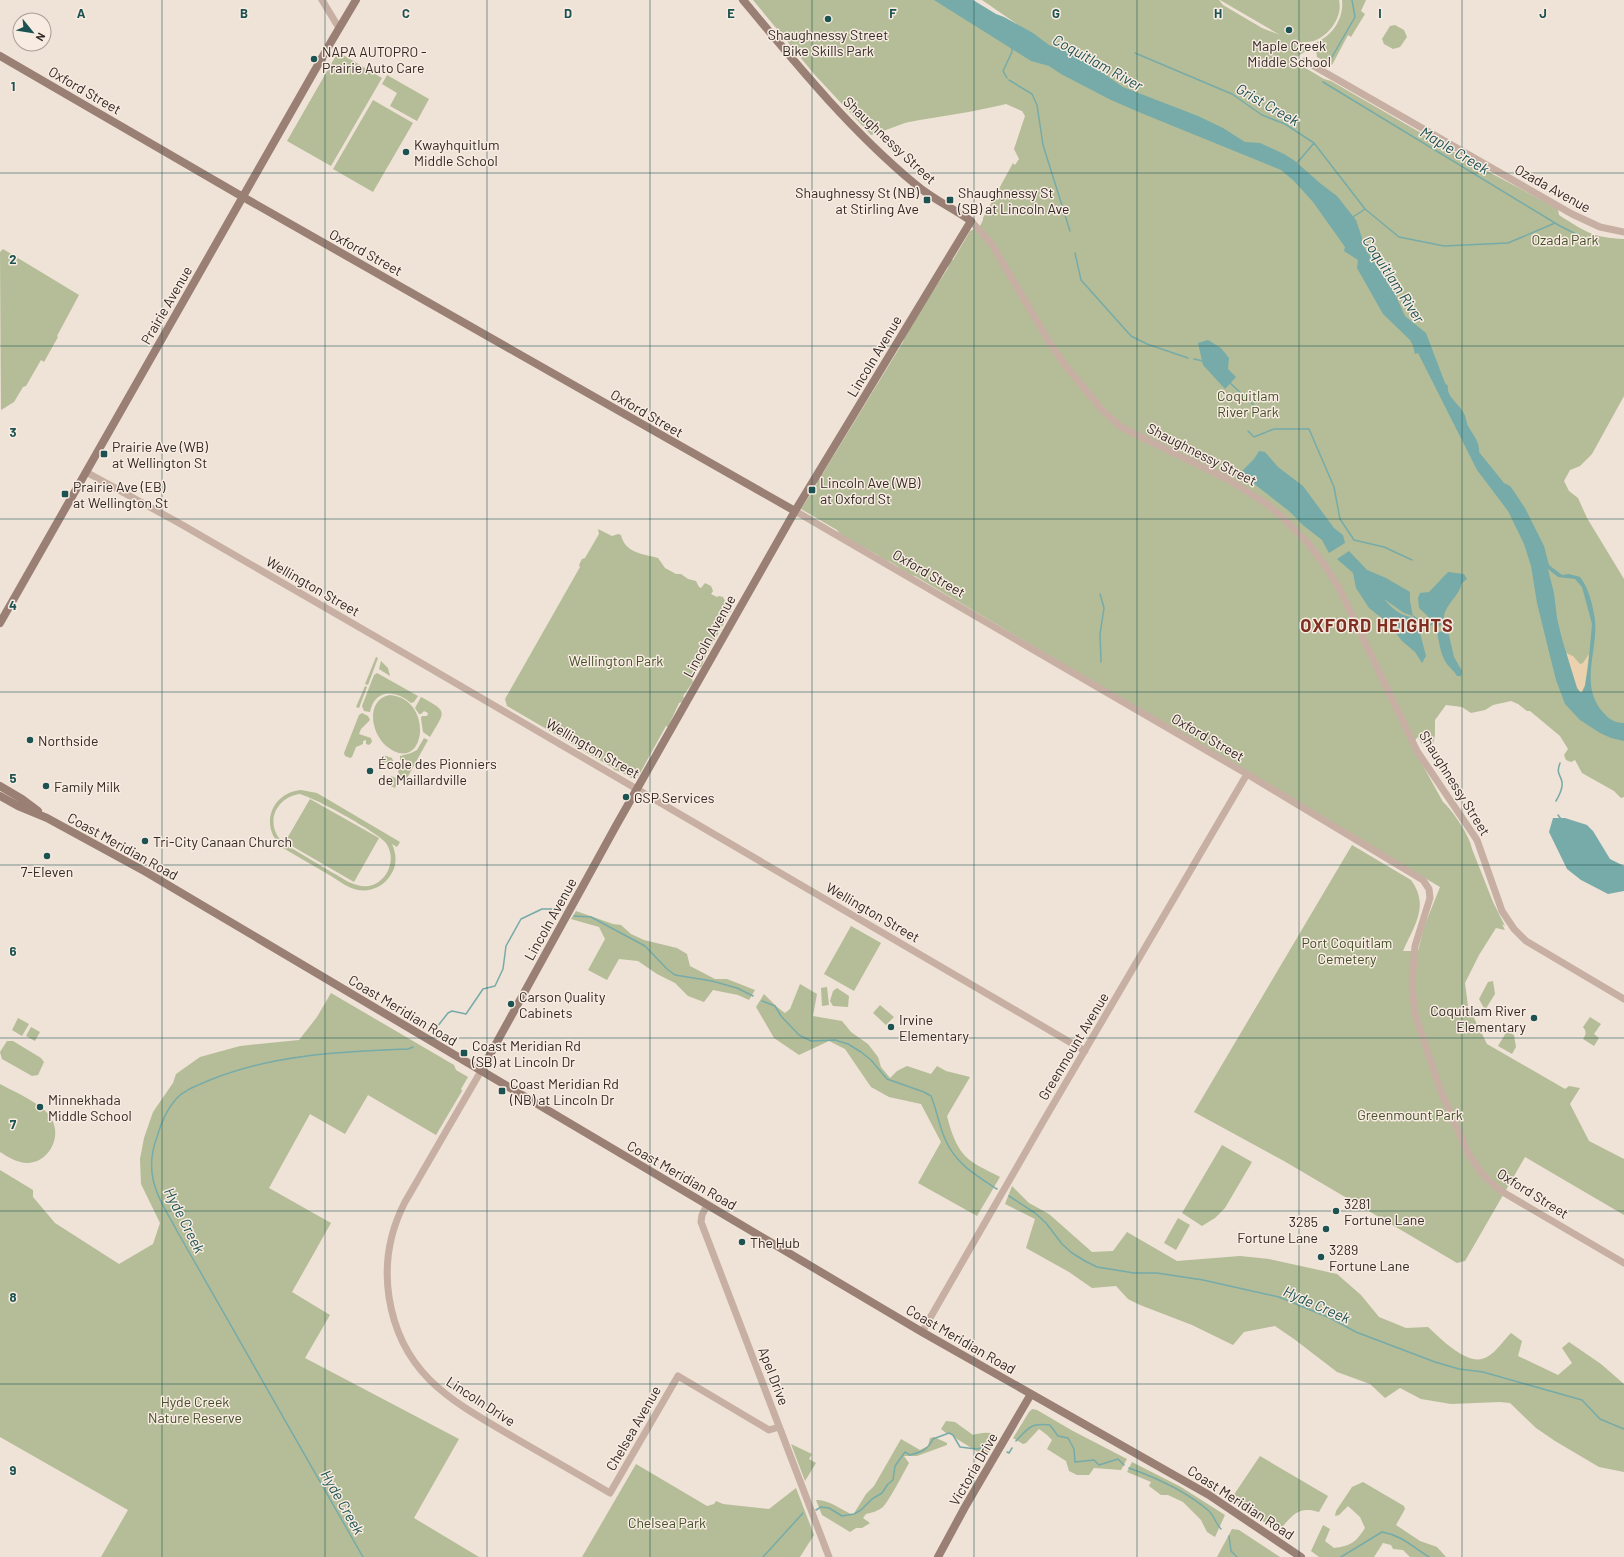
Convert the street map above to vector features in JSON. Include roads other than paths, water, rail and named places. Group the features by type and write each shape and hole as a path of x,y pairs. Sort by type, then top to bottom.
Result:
{"main road":[{"name":"Prairie Avenue","path":"0,624 356,0"},
{"name":"Shaughnessy Street","path":"743,0 808,78 862,135 916,185 971,221"},
{"name":"Oxford Street","path":"0,56 243,197 795,511"},
{"name":"Lincoln Avenue","path":"481,1071 795,511 971,221"},
{"name":"Coast Meridian Road","path":"0,786 22,799 47,818"},
{"name":"Coast Meridian Road","path":"0,796 18,806 47,818 146,872 922,1332 1209,1495 1300,1556"},
{"name":"Victoria Drive","path":"938,1557 1031,1394"}],"street":[{"path":"322,0 339,28"},
{"name":"Ozada Avenue","path":"1305,61 1572,214 1600,227 1624,232"},
{"name":"Shaughnessy Street","path":"971,221 991,243 1051,345 1065,365 1103,411 1121,427 1243,488 1281,516 1307,542 1324,564 1339,588 1417,751 1477,840 1502,911 1514,929 1526,941 1624,998"},
{"name":"Wellington Street","path":"86,472 179,523 638,789 1085,1051"},
{"name":"Oxford Street","path":"795,511 1247,774 1418,876 1427,884 1430,893 1430,900 1418,932 1414,955 1412,990 1415,1014 1440,1089 1466,1148 1480,1171 1498,1189 1624,1263"},
{"name":"Greenmount Avenue","path":"922,1332 1247,774"},
{"name":"Lincoln Drive","path":"481,1071 421,1174 398,1217 389,1250 387,1273 388,1290 395,1322 405,1347 413,1360 432,1383 448,1397 476,1415 610,1493"},
{"name":"Apel Drive","path":"707,1204 702,1215 701,1222 829,1557"},
{"name":"Chelsea Avenue","path":"610,1493 678,1376 769,1430 779,1427"}],"water":[{"name":"Coquitlam River","path":"934,0 973,0 1033,33 1049,45 1087,62 1123,87 1198,116 1223,128 1245,142 1260,143 1284,154 1295,161 1337,196 1356,220 1362,238 1362,244 1394,292 1405,316 1426,333 1445,383 1448,386 1449,393 1464,414 1468,426 1477,442 1479,452 1504,483 1510,486 1525,508 1544,546 1549,565 1562,575 1569,574 1580,577 1586,586 1592,603 1595,620 1591,666 1592,689 1595,700 1608,718 1624,723 1624,741 1611,738 1600,733 1580,720 1565,704 1556,680 1550,656 1537,603 1531,566 1524,544 1508,511 1477,470 1418,353 1415,354 1410,340 1383,314 1357,268 1358,260 1344,251 1345,247 1313,202 1294,181 1281,170 1111,100 1061,74 1049,66 1031,61","holes":["1548,569 1558,577 1575,579 1582,587 1592,624 1588,668 1585,686 1582,692 1580,692 1577,688 1562,639"]},
{"path":"1208,340 1221,348 1229,358 1228,369 1236,377 1225,389 1203,365 1198,343"},
{"path":"1259,451 1265,452 1278,467 1303,486 1334,528 1343,535 1345,543 1329,553 1322,540 1304,526 1289,511 1240,473 1254,459"},
{"path":"1349,551 1367,570 1386,578 1410,592 1413,616 1404,613 1384,599 1400,613 1412,617 1420,633 1426,656 1422,663 1415,652 1402,641 1388,623 1369,608 1356,588 1353,573 1337,559"},
{"path":"1448,572 1464,574 1467,579 1462,583 1458,592 1447,608 1443,621 1439,627 1419,608 1418,598 1420,593 1429,592"},
{"path":"1448,631 1454,657 1462,671 1461,676 1457,676 1443,658 1437,632"},
{"path":"1553,818 1565,818 1587,825 1593,831 1610,859 1624,866 1624,891 1608,894 1581,880 1567,869 1549,832"}],"waterway":[{"name":"Maple Creek","path":"1332,57 1355,17 1352,0"},
{"path":"1007,78 1003,71 1012,52 1012,48"},
{"name":"Grist Creek","path":"1135,53 1232,94 1262,115 1285,124 1314,143 1365,209 1399,237 1444,246 1508,243 1555,223"},
{"path":"1009,80 1032,94 1037,105 1043,145 1070,231"},
{"name":"Maple Creek","path":"1323,82 1560,226 1578,235"},
{"path":"1297,163 1314,143"},
{"name":"Grist Creek","path":"1353,217 1365,209"},
{"path":"1075,253 1081,280 1131,336 1147,344 1188,358"},
{"path":"1194,359 1203,361"},
{"path":"1229,382 1260,411"},
{"path":"1248,431 1254,437 1274,429 1309,429 1334,487 1340,519 1354,540 1384,547 1412,560"},
{"path":"1100,594 1104,608 1100,634 1101,662"},
{"path":"1413,616 1428,626 1435,622"},
{"path":"1556,801 1562,787 1562,782 1558,771 1560,763"},
{"path":"1558,815 1561,819"},
{"name":"Hyde Creek","path":"433,1032 448,1013 452,1011 466,1014 483,989 495,986 503,969 506,946 521,919 542,909 555,909 562,911"},
{"name":"Hyde Creek","path":"574,916 591,917 645,946 667,969 675,975 712,981 737,988 753,996"},
{"name":"Hyde Creek","path":"762,1001 775,1006 781,1016 799,1035 811,1041 835,1040 848,1044 871,1060 887,1079 924,1092 931,1096 944,1136 950,1149 968,1169 997,1189"},
{"name":"Hyde Creek","path":"363,1557 163,1206 153,1179 152,1157 160,1127 169,1108 176,1099 188,1090 210,1080 234,1071 283,1060 333,1053 408,1049 413,1047"},
{"name":"Hyde Creek","path":"1009,1196 1035,1213 1046,1223 1062,1244 1072,1253 1097,1267 1134,1273 1157,1273 1203,1280 1279,1297 1330,1318 1356,1332 1435,1362 1459,1369 1483,1372 1582,1400 1600,1419 1624,1429"},
{"path":"1016,1441 1024,1432 1034,1425 1050,1425 1058,1436 1068,1438 1074,1449 1075,1462 1094,1460 1099,1465 1118,1459 1124,1465"},
{"path":"816,1510 821,1507 829,1508 842,1516 854,1514 861,1510 872,1499 882,1493 888,1484 893,1480 895,1466 905,1452 910,1455 921,1452 929,1446 933,1439 949,1433 953,1435 960,1447 976,1449 992,1446"},
{"path":"1007,1452 1009,1453 1012,1448"},
{"path":"1129,1468 1161,1481 1191,1497 1209,1511 1221,1529"},
{"path":"763,1557 803,1513"},
{"path":"1341,1557 1382,1532 1407,1542 1429,1557"},
{"path":"1229,1536 1231,1551 1237,1557"}],"place":[{"name":"Shaughnessy Street Bike Skills Park","path":"828,19"},
{"name":"Maple Creek Middle School","path":"1289,30"},
{"name":"NAPA AUTOPRO - Prairie Auto Care","path":"314,59"},
{"name":"Kwayhquitlum Middle School","path":"406,152"},
{"name":"Shaughnessy St (NB) at Stirling Ave","path":"927,200"},
{"name":"Shaughnessy St (SB) at Lincoln Ave","path":"950,200"},
{"name":"Prairie Ave (WB) at Wellington St","path":"104,454"},
{"name":"Lincoln Ave (WB) at Oxford St","path":"812,490"},
{"name":"Prairie Ave (EB) at Wellington St","path":"65,494"},
{"name":"Northside","path":"30,740"},
{"name":"École des Pionniers de Maillardville","path":"370,771"},
{"name":"Family Milk","path":"46,786"},
{"name":"GSP Services","path":"626,797"},
{"name":"Tri-City Canaan Church","path":"145,841"},
{"name":"7-Eleven","path":"47,856"},
{"name":"Carson Quality Cabinets","path":"511,1004"},
{"name":"Coquitlam River Elementary","path":"1534,1018"},
{"name":"Irvine Elementary","path":"891,1027"},
{"name":"Coast Meridian Rd (SB) at Lincoln Dr","path":"464,1053"},
{"name":"Coast Meridian Rd (NB) at Lincoln Dr","path":"502,1091"},
{"name":"Minnekhada Middle School","path":"40,1107"},
{"name":"3281 Fortune Lane","path":"1336,1211"},
{"name":"3285 Fortune Lane","path":"1326,1229"},
{"name":"The Hub","path":"742,1242"},
{"name":"3289 Fortune Lane","path":"1321,1257"}],"district":[{"name":"OXFORD HEIGHTS","path":"1377,625"}],"park label":[{"name":"Ozada Park","path":"1565,239"},
{"name":"Coquitlam River Park","path":"1248,404"},
{"name":"Wellington Park","path":"616,660"},
{"name":"Port Coquitlam Cemetery","path":"1347,950"},
{"name":"Greenmount Park","path":"1410,1114"},
{"name":"Hyde Creek Nature Reserve","path":"195,1410"},
{"name":"Chelsea Park","path":"667,1522"}]}
